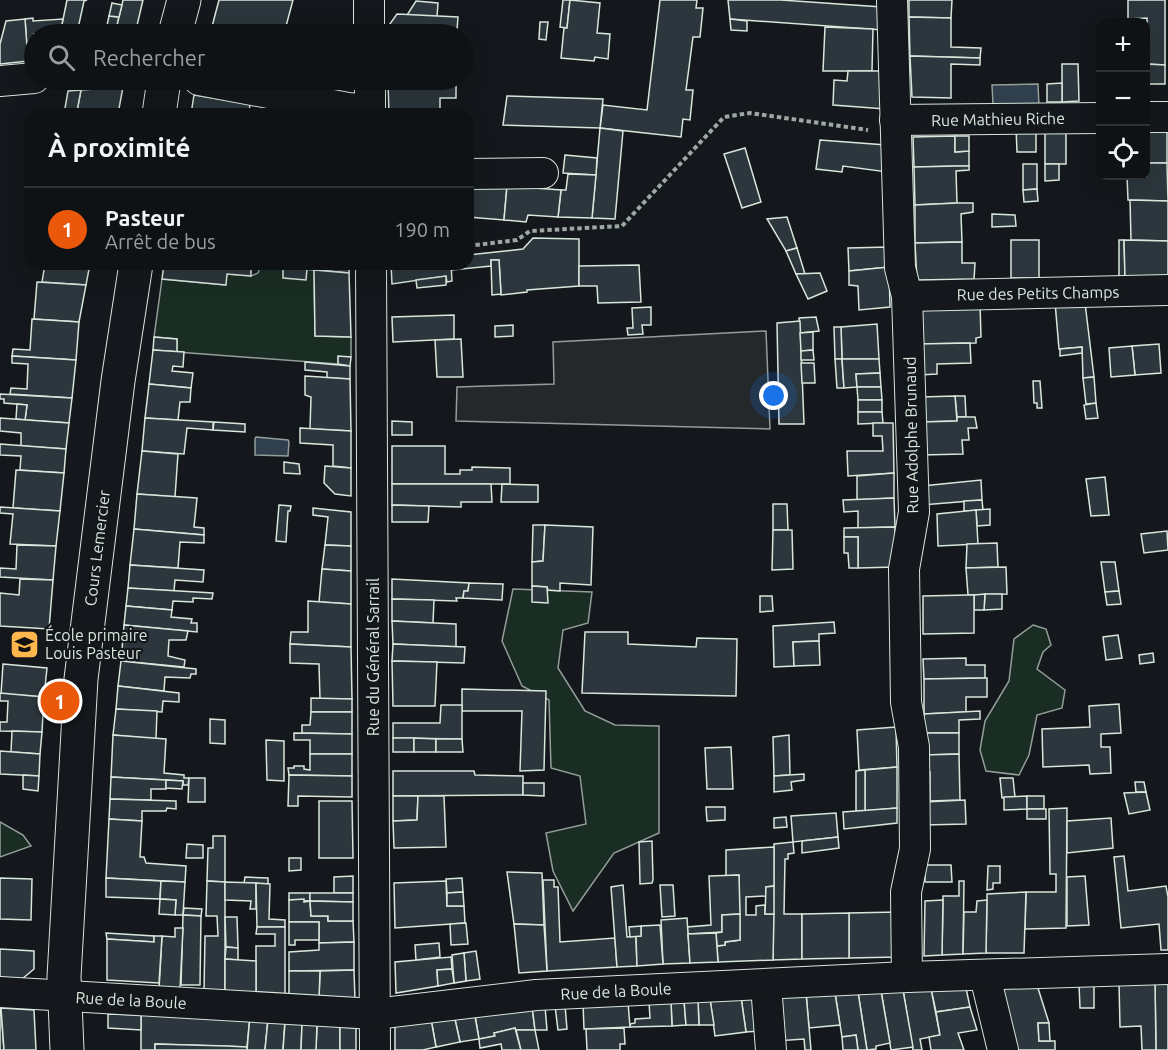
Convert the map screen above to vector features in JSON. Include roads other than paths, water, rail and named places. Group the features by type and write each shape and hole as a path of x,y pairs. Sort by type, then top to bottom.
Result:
{"main road":[{"path":"178,24 184,0"},
{"path":"160,108 163,90"},
{"name":"Cours Lemercier","path":"67,1050 64,996 81,679 118,381 135,270"}],"street":[{"path":"370,20 389,0"},
{"name":"Rue Adolphe Brunaud","path":"892,0 900,268 907,296 914,512 904,569 906,702 914,747 915,849 906,892 907,977"},
{"path":"0,81 24,79"},
{"path":"252,90 348,108"},
{"path":"370,90 370,108"},
{"path":"1150,117 1168,117"},
{"name":"Rue Mathieu Riche","path":"896,127 1096,118"},
{"path":"474,174 543,173"},
{"name":"Rue du Général Sarrail","path":"371,270 375,1050"},
{"name":"Rue des Petits Champs","path":"907,296 1168,290"},
{"name":"Rue de la Boule","path":"0,992 375,1014 536,995 907,977 1168,969"},
{"path":"985,976 1003,1050"},
{"path":"766,985 771,1050"}],"water":[{"path":"1038,84 1039,106 993,104 992,85"},
{"path":"256,437 288,440 288,456 255,455"}],"place":[{"name":"École primaire Louis Pasteur","path":"24,644"},
{"name":"Pasteur","path":"60,701"}]}
